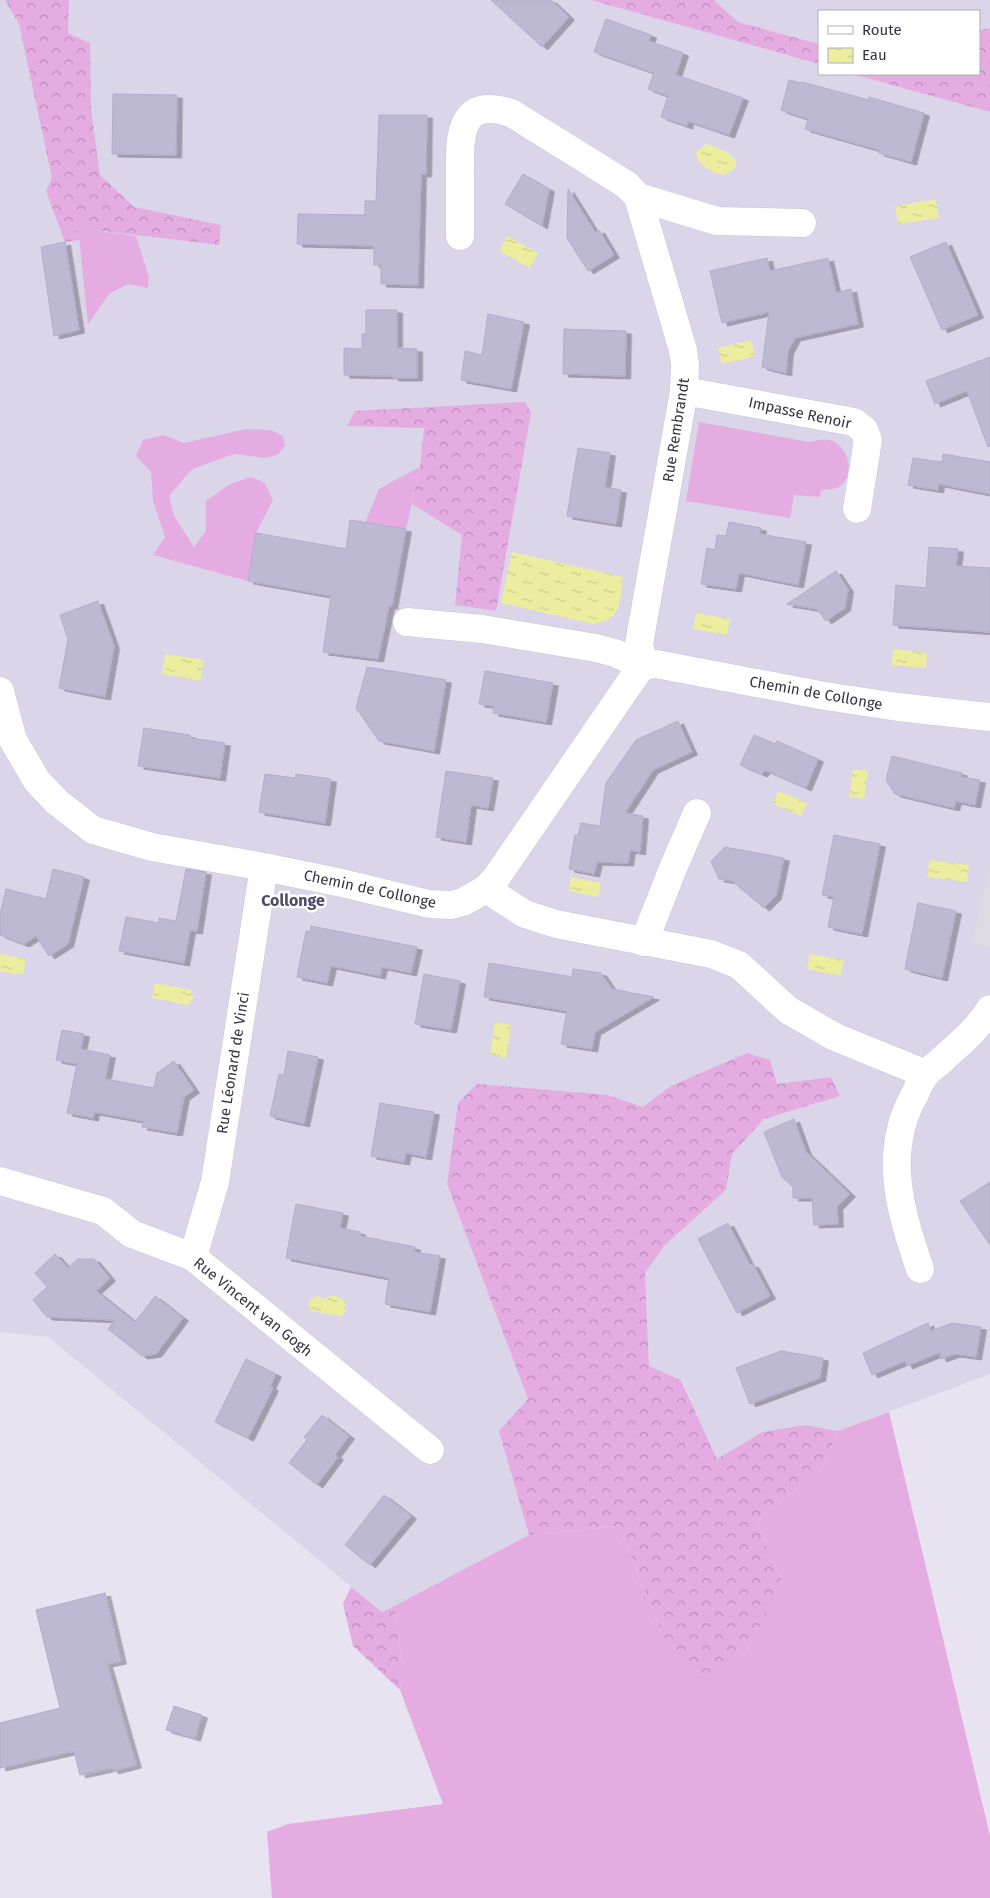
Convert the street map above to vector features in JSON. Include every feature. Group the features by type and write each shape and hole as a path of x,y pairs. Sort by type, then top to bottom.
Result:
{"street":[{"path":"460,236 460,138 468,119 479,111 494,108 511,113 627,185 638,197 717,221 802,223"},
{"name":"Rue Rembrandt","path":"638,197 683,350 685,365 684,391 639,644 644,666"},
{"name":"Impasse Renoir","path":"684,391 854,422 864,430 868,440 857,509"},
{"name":"Chemin de Collonge","path":"407,622 482,629 596,648 615,653 644,666"},
{"name":"Chemin de Collonge","path":"0,692 13,740 36,781 56,802 93,830 152,847 342,883 429,904 451,905 463,902 486,889 505,866 638,671 644,666 656,664 834,697 898,707 990,717"},
{"path":"644,942 697,813"},
{"name":"Rue Léonard de Vinci","path":"193,1257 215,1182 264,867"},
{"path":"486,889 525,914 556,924 711,954 739,965 788,1010 835,1037 926,1074"},
{"path":"920,1270 907,1230 896,1178 898,1135 905,1110 926,1074 978,1026 990,1009"},
{"name":"Rue Vincent van Gogh","path":"0,1181 103,1211 132,1234 193,1257 430,1450"}],"shaded area":[{"path":"0,0 591,0 818,64 818,75 856,75 990,112 990,1374 838,1431 805,1425 762,1432 717,1459 682,1380 649,1366 645,1273 665,1245 726,1190 732,1154 764,1119 840,1096 831,1077 777,1084 671,1086 643,1107 608,1095 447,1184 528,1399 499,1431 529,1535 382,1612 48,1337 0,1332"},
{"path":"714,0 990,0 990,28 980,30 980,10 818,10 818,44 738,22"},
{"path":"990,866 990,946 972,943"}],"green space":[{"path":"5,0 69,0 68,33 90,43 91,110 100,175 134,207 221,225 219,245 78,228 79,240 65,242 46,191 52,178 19,24"},
{"path":"591,0 714,0 738,22 818,44 818,64"},
{"path":"990,28 990,112 856,75 980,75 980,30"},
{"path":"78,228 136,236 149,277 148,288 128,284 109,294 88,324"},
{"path":"525,402 531,413 496,611 455,605 462,535 412,504 420,467 424,428 347,426 355,411"},
{"path":"699,422 809,442 833,441 841,447 848,459 849,466 846,479 836,488 821,490 820,497 794,495 790,518 686,501"},
{"path":"246,429 271,430 283,436 285,446 277,455 265,458 234,454 192,469 169,496 174,516 194,547 206,531 206,501 230,484 251,477 264,482 273,500 256,533 248,581 153,555 165,537 153,501 151,472 136,456 143,440 163,435 184,443"},
{"path":"420,467 406,529 365,523 379,489"},
{"path":"747,1053 770,1060 777,1084 831,1077 840,1096 764,1119 732,1154 726,1190 665,1245 645,1273 649,1366 681,1380 717,1459 762,1432 805,1425 838,1431 823,1467 757,1522 783,1583 745,1654 704,1680 674,1663 619,1526 529,1535 499,1431 528,1399 447,1184 458,1103 477,1084 608,1095 643,1107 671,1086"},
{"path":"889,1412 990,1836 990,1898 272,1898 267,1832 288,1824 443,1804 400,1690 403,1668 394,1606 529,1535 619,1526 674,1663 704,1679 745,1654 783,1583 757,1522 823,1467 838,1431"},
{"path":"351,1587 382,1612 394,1606 403,1668 400,1690 353,1646 343,1604"}],"water":[{"path":"705,144 719,148 732,156 736,161 736,166 723,175 702,165 696,153"},
{"path":"936,199 939,218 898,224 895,206"},
{"path":"507,236 538,253 530,268 499,251"},
{"path":"751,340 755,356 722,364 718,348"},
{"path":"512,552 623,577 620,602 615,614 603,622 593,624 501,603"},
{"path":"696,613 730,619 727,635 693,629"},
{"path":"893,649 927,653 926,668 892,665"},
{"path":"166,654 204,660 200,681 162,674"},
{"path":"853,769 868,771 864,799 849,797"},
{"path":"778,791 807,803 801,816 773,804"},
{"path":"930,860 969,865 967,882 927,877"},
{"path":"571,877 601,883 598,897 569,891"},
{"path":"0,954 26,959 23,975 0,971"},
{"path":"810,954 844,960 840,976 807,969"},
{"path":"155,983 192,990 191,993 194,998 189,1002 189,1005 152,998"},
{"path":"495,1022 511,1025 506,1058 490,1055"},
{"path":"318,1296 323,1299 330,1296 338,1297 346,1304 346,1311 341,1316 311,1311 308,1304 311,1299"}],"building":[{"path":"491,0 551,0 569,17 542,47"},
{"path":"606,19 651,35 649,41 683,53 676,75 743,98 729,135 688,121 687,126 661,117 668,96 648,89 654,73 594,52"},
{"path":"789,80 869,100 869,97 924,113 911,162 879,153 879,150 805,129 808,119 781,110"},
{"path":"113,94 177,95 176,155 112,154"},
{"path":"379,115 427,115 426,174 421,174 418,285 381,284 381,265 374,265 374,246 297,244 298,214 365,215 365,201 376,201"},
{"path":"523,174 549,189 542,226 505,204"},
{"path":"568,189 595,232 599,230 614,255 588,271 567,238"},
{"path":"65,242 79,330 54,336 41,247"},
{"path":"946,242 978,315 942,330 910,257"},
{"path":"767,258 770,271 828,258 836,293 851,289 858,324 795,338 788,351 786,373 762,367 769,312 722,323 710,271"},
{"path":"366,310 397,310 397,348 417,349 417,378 344,375 344,348 362,349 362,334 366,334"},
{"path":"488,314 524,322 511,389 461,380 465,351 482,355"},
{"path":"564,329 626,331 625,376 563,374"},
{"path":"990,357 990,446 988,447 967,391 935,404 926,381"},
{"path":"578,448 610,453 605,487 621,490 616,524 567,516"},
{"path":"943,454 990,462 990,494 939,484 938,490 908,485 913,458 942,462"},
{"path":"350,520 406,529 392,606 389,606 378,659 323,652 331,596 248,581 256,533 346,549"},
{"path":"729,522 761,528 760,534 806,542 798,585 739,573 736,589 701,584 707,548 715,550 717,535 726,536"},
{"path":"929,547 958,549 956,566 990,568 990,632 893,625 896,585 926,588"},
{"path":"836,571 848,589 845,608 826,621 817,609 787,604"},
{"path":"98,601 114,646 105,697 59,688 68,639 60,615"},
{"path":"367,667 446,680 434,751 379,741 356,708"},
{"path":"485,671 553,683 546,722 493,713 494,706 479,704"},
{"path":"678,721 692,752 653,770 625,813 643,816 640,852 630,850 628,863 597,862 594,874 569,869 575,835 578,835 581,823 600,826 606,783 636,740"},
{"path":"144,728 225,743 220,778 138,766"},
{"path":"754,735 775,744 777,741 818,759 806,788 765,770 762,774 740,765"},
{"path":"892,756 962,773 961,777 980,780 975,805 956,801 954,808 895,794 886,780"},
{"path":"446,771 493,778 488,808 471,805 466,842 436,837"},
{"path":"265,774 295,778 296,774 331,779 325,823 259,812"},
{"path":"834,835 880,844 862,934 828,927 834,897 822,895"},
{"path":"725,847 784,858 776,896 764,908 732,881 719,879 711,861"},
{"path":"53,869 84,877 68,944 49,956 36,936 24,944 0,935 0,914 6,889 46,899"},
{"path":"186,869 206,872 197,931 190,930 184,963 119,951 126,917 159,923 159,918 176,921"},
{"path":"918,903 956,911 942,978 905,969"},
{"path":"311,926 417,947 411,973 382,967 380,976 331,966 327,983 297,977 306,931 310,932"},
{"path":"489,963 572,977 573,969 601,973 612,989 654,997 595,1032 592,1049 561,1044 567,1011 484,997"},
{"path":"424,974 460,981 451,1030 415,1024"},
{"path":"62,1030 84,1034 81,1049 110,1055 105,1079 154,1088 157,1073 174,1061 194,1090 184,1097 177,1133 142,1127 143,1121 94,1112 93,1118 67,1113 77,1064 56,1060"},
{"path":"288,1051 318,1057 304,1124 270,1116 279,1074 284,1075"},
{"path":"380,1103 434,1112 426,1157 406,1153 404,1162 371,1156"},
{"path":"794,1119 806,1152 850,1194 837,1207 838,1224 814,1225 812,1198 793,1198 793,1187 782,1177 764,1132"},
{"path":"990,1182 990,1245 960,1201"},
{"path":"296,1204 343,1213 340,1228 360,1232 360,1236 415,1247 414,1252 440,1256 430,1312 385,1304 389,1278 286,1258"},
{"path":"728,1223 750,1265 753,1264 770,1296 737,1313 698,1239"},
{"path":"55,1254 68,1268 78,1259 94,1259 110,1278 96,1291 135,1322 155,1296 183,1318 156,1354 142,1356 108,1329 115,1320 47,1317 33,1300 47,1287 35,1273"},
{"path":"928,1323 931,1331 952,1323 981,1327 976,1357 955,1354 941,1359 939,1353 907,1366 905,1361 872,1375 863,1353"},
{"path":"781,1351 823,1358 820,1378 750,1404 736,1368"},
{"path":"246,1359 276,1374 270,1386 273,1388 248,1438 215,1422"},
{"path":"322,1415 349,1436 335,1455 338,1457 317,1485 289,1463 307,1440 304,1437"},
{"path":"384,1495 411,1516 370,1565 345,1545"},
{"path":"105,1593 121,1661 107,1664 136,1765 113,1771 112,1768 80,1775 74,1751 0,1768 0,1723 60,1708 36,1610"},
{"path":"174,1706 202,1715 195,1738 166,1730"}],"district":[{"name":"Collonge","path":"293,900"}]}
